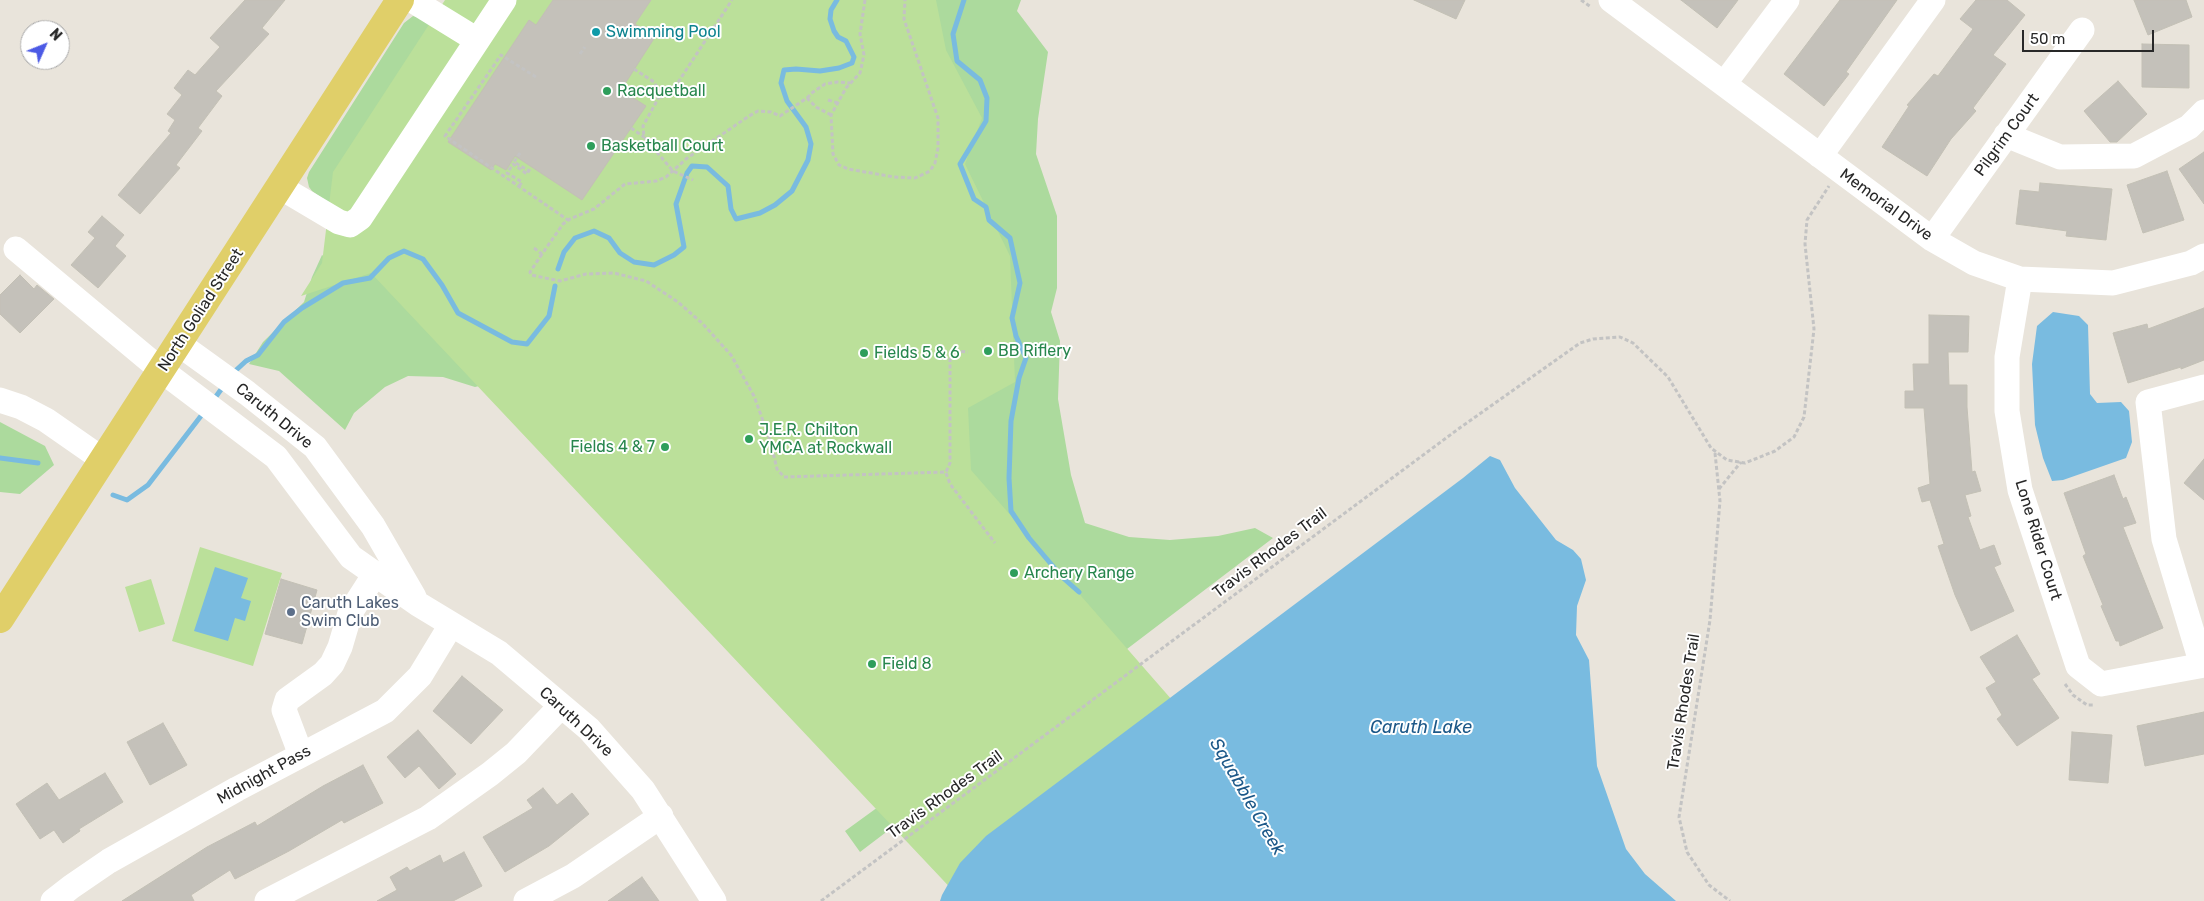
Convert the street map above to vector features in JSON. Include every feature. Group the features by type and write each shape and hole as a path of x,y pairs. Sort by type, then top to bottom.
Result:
{"main road":[{"name":"North Goliad Street","path":"0,618 400,0"}],"street":[{"path":"412,0 477,40"},
{"path":"280,187 339,222 350,225 360,218 504,0"},
{"name":"Memorial Drive","path":"1611,0 1932,240 1974,263 2020,280 2113,283 2191,263 2204,256"},
{"path":"1724,84 1788,0"},
{"path":"1820,156 1933,0"},
{"name":"Pilgrim Court","path":"1932,240 2082,30"},
{"path":"2006,135 2060,157 2134,156 2189,127 2204,112"},
{"name":"Caruth Drive","path":"16,249 161,370 276,457 351,557 418,604 500,654 603,744 643,790 714,901"},
{"name":"Lone Rider Court","path":"2020,280 2007,357 2006,411 2020,490 2078,666 2102,684 2203,665"},
{"name":"Caruth Drive","path":"179,344 247,393 315,447 373,526 418,604"},
{"path":"2203,665 2164,539 2148,402 2204,388"},
{"path":"0,400 21,407 46,420 102,459"},
{"path":"302,755 284,710 288,700 323,674 332,664 340,647 350,613 375,574"},
{"name":"Midnight Pass","path":"54,901 109,861 385,711 420,676 451,625"},
{"path":"267,901 428,818 516,753 561,706"},
{"path":"526,901 574,876 661,816"}],"path":[{"path":"659,98 664,98 671,93 732,0"},
{"path":"865,0 860,34 864,56 860,74 850,83 832,115 833,154 840,165 848,169 894,177 915,178 930,171 935,163 938,148 938,118 904,19 905,0"},
{"path":"580,54 585,46"},
{"path":"536,77 501,55 445,136 568,220"},
{"path":"634,69 654,82 659,98 643,126 644,137"},
{"path":"850,83 837,82 826,84 780,116 771,112 758,111 656,181 624,184 594,209 563,224 530,272 531,275 560,281 586,274 614,272 646,281 678,302 704,324 730,355 754,396 770,440 777,469 784,477 946,472"},
{"path":"807,98 816,107 832,115"},
{"path":"828,100 838,103"},
{"path":"631,128 644,137 673,171 693,180"},
{"path":"518,154 514,162 529,171"},
{"path":"519,186 522,182 507,172 512,164 527,174 531,167"},
{"path":"1715,453 1727,460 1744,463 1775,451 1794,437 1804,418 1814,329 1805,244 1807,220 1829,186"},
{"path":"534,248 542,254"},
{"name":"Travis Rhodes Trail","path":"821,901 1460,427 1580,343 1593,339 1620,337 1632,343 1668,377 1715,453 1720,501 1710,620 1679,817 1687,852 1709,885 1730,901"},
{"path":"968,352 955,351 950,355 950,463 946,472 950,484 995,543"},
{"path":"1719,489 1741,462"}],"green space":[{"name":"J.E.R. Chilton YMCA at Rockwall","path":"445,0 936,0 946,50 982,118 965,164 1010,256 1015,382 968,408 971,470 1172,700 977,846 986,891 958,896 371,273 301,296 322,263 333,172"},
{"path":"915,0 1021,0 1017,11 1048,52 1038,119 1036,154 1057,216 1057,288 1051,312 1060,341 1058,399 1071,475 1085,523 1129,537 1170,540 1218,536 1255,528 1273,538 860,852 845,831 940,762 950,556"},
{"path":"413,16 433,21 345,214 312,191 307,178 309,172 404,23"},
{"path":"322,255 346,274 380,262 539,371 475,387 443,377 408,376 385,387 354,413 345,430 279,371 249,364 263,342 304,302"},
{"path":"0,422 45,446 54,465 20,494 0,492"},
{"path":"200,547 282,573 253,666 172,641"},
{"path":"151,579 165,624 139,632 125,587"}],"water":[{"path":"2053,312 2079,316 2088,325 2090,394 2097,403 2121,402 2129,411 2132,442 2126,458 2063,480 2052,481 2043,458 2035,425 2032,364 2037,326"},
{"name":"Caruth Lake","path":"1490,456 1500,460 1515,488 1556,540 1573,550 1581,559 1586,580 1577,606 1576,635 1589,660 1597,766 1626,849 1645,874 1676,901 940,901 960,863 986,836"},
{"path":"215,567 248,578 241,598 251,601 245,621 235,618 228,641 194,631"}],"building":[{"path":"245,0 285,0 262,28 269,34 216,91 222,96 198,128 202,131 176,165 180,168 140,214 118,195 171,133 168,131 175,120 167,114 182,95 174,88 188,70 195,75 220,47 210,38"},
{"path":"553,0 651,0 635,24 655,37 621,90 646,106 582,200 515,156 506,170 495,164 491,170 448,142 529,20 536,25"},
{"path":"1414,0 1465,0 1456,19"},
{"path":"1681,0 1738,0 1717,28"},
{"path":"1840,0 1897,0 1846,72 1849,74 1824,106 1784,74"},
{"path":"1976,0 2007,0 2025,15 1993,55 2006,64 1973,108 1976,111 1951,139 1927,176 1882,147 1909,106 1907,105 1934,74 1938,76 1973,29 1960,19"},
{"path":"2134,0 2186,0 2192,17 2148,35"},
{"path":"2142,44 2189,45 2189,88 2142,87"},
{"path":"2118,81 2147,114 2117,142 2110,142 2084,111"},
{"path":"2204,152 2204,204 2179,169"},
{"path":"2167,171 2184,220 2143,233 2127,185"},
{"path":"2040,183 2112,189 2106,240 2066,236 2067,231 2016,224 2020,190 2039,192"},
{"path":"102,216 124,235 115,246 126,256 98,288 71,265 95,238 88,232"},
{"path":"20,275 34,289 37,285 54,299 20,333 0,314 0,295"},
{"path":"2204,308 2204,360 2181,369 2181,367 2128,383 2113,333 2147,324 2148,329"},
{"path":"1929,315 1969,316 1968,352 1948,352 1949,385 1967,385 1972,472 1975,471 1981,491 1965,495 1971,516 1968,517 1980,550 1994,545 2001,564 1994,567 2014,611 1971,631 1955,595 1938,546 1944,544 1930,500 1922,502 1918,488 1930,484 1924,408 1905,408 1905,391 1914,391 1913,364 1929,364"},
{"path":"2204,459 2204,500 2184,483"},
{"path":"2114,475 2123,499 2126,497 2136,523 2123,527 2163,628 2120,646 2101,606 2103,605 2083,556 2086,554 2064,493"},
{"name":"Caruth Lakes Swim Club","path":"281,579 317,590 302,644 265,634"},
{"path":"2017,635 2040,674 2032,679 2059,718 2017,746 1997,719 2002,715 1986,688 1996,682 1980,657"},
{"path":"462,676 503,710 471,744 433,711"},
{"path":"2204,712 2204,754 2145,766 2137,726"},
{"path":"163,723 187,765 150,785 127,742"},
{"path":"418,730 456,774 439,789 419,766 405,778 387,757"},
{"path":"2072,732 2112,735 2108,783 2069,780"},
{"path":"363,765 383,803 344,823 342,820 289,851 235,879 230,870 191,895 194,901 122,901 207,847 255,822 257,826 323,786"},
{"path":"105,773 123,802 79,829 80,831 63,843 54,830 40,839 16,804 47,783 59,800"},
{"path":"543,788 557,805 572,793 589,814 549,846 505,872 483,837 533,808 527,800"},
{"path":"464,852 482,886 453,901 377,901 397,890 390,877 407,867 410,871 440,855 443,863"},
{"path":"642,877 659,901 608,901"}],"waterway":[{"path":"558,269 564,252 575,238 594,231 609,238 620,253 634,262 654,265 674,255 684,247 676,204 687,173 692,166 707,167 728,186 731,209 736,219 760,213 775,205 792,191 808,160 811,144 806,127 787,101 781,83 784,70 820,71 839,68 852,63 854,57 846,41 838,37 834,31 830,19 831,10 837,0"},
{"name":"Squabble Creek","path":"964,0 953,34 957,61 980,80 987,98 986,121 960,164 974,199 986,207 989,220 1010,238 1020,283 1012,318 1016,336 1026,358 1019,378 1011,421 1009,478 1011,511 1029,538 1062,577 1079,592"},
{"path":"233,373 246,361 258,355 284,322 302,308 343,283 370,278 389,258 404,251 423,259 442,285 458,313 512,342 527,344 549,316 555,286"},
{"path":"212,402 225,384"},
{"path":"113,495 127,500 148,485 204,412"},
{"path":"0,458 38,463"}],"place":[{"name":"Swimming Pool","path":"596,32"},
{"name":"Racquetball","path":"607,91"},
{"name":"Basketball Court","path":"591,146"},
{"name":"BB Riflery","path":"988,351"},
{"name":"Fields 5 & 6","path":"864,353"},
{"name":"J.E.R. Chilton YMCA at Rockwall","path":"749,439"},
{"name":"Fields 4 & 7","path":"665,447"},
{"name":"Archery Range","path":"1014,573"},
{"name":"Caruth Lakes Swim Club","path":"291,612"},
{"name":"Field 8","path":"872,664"}]}
